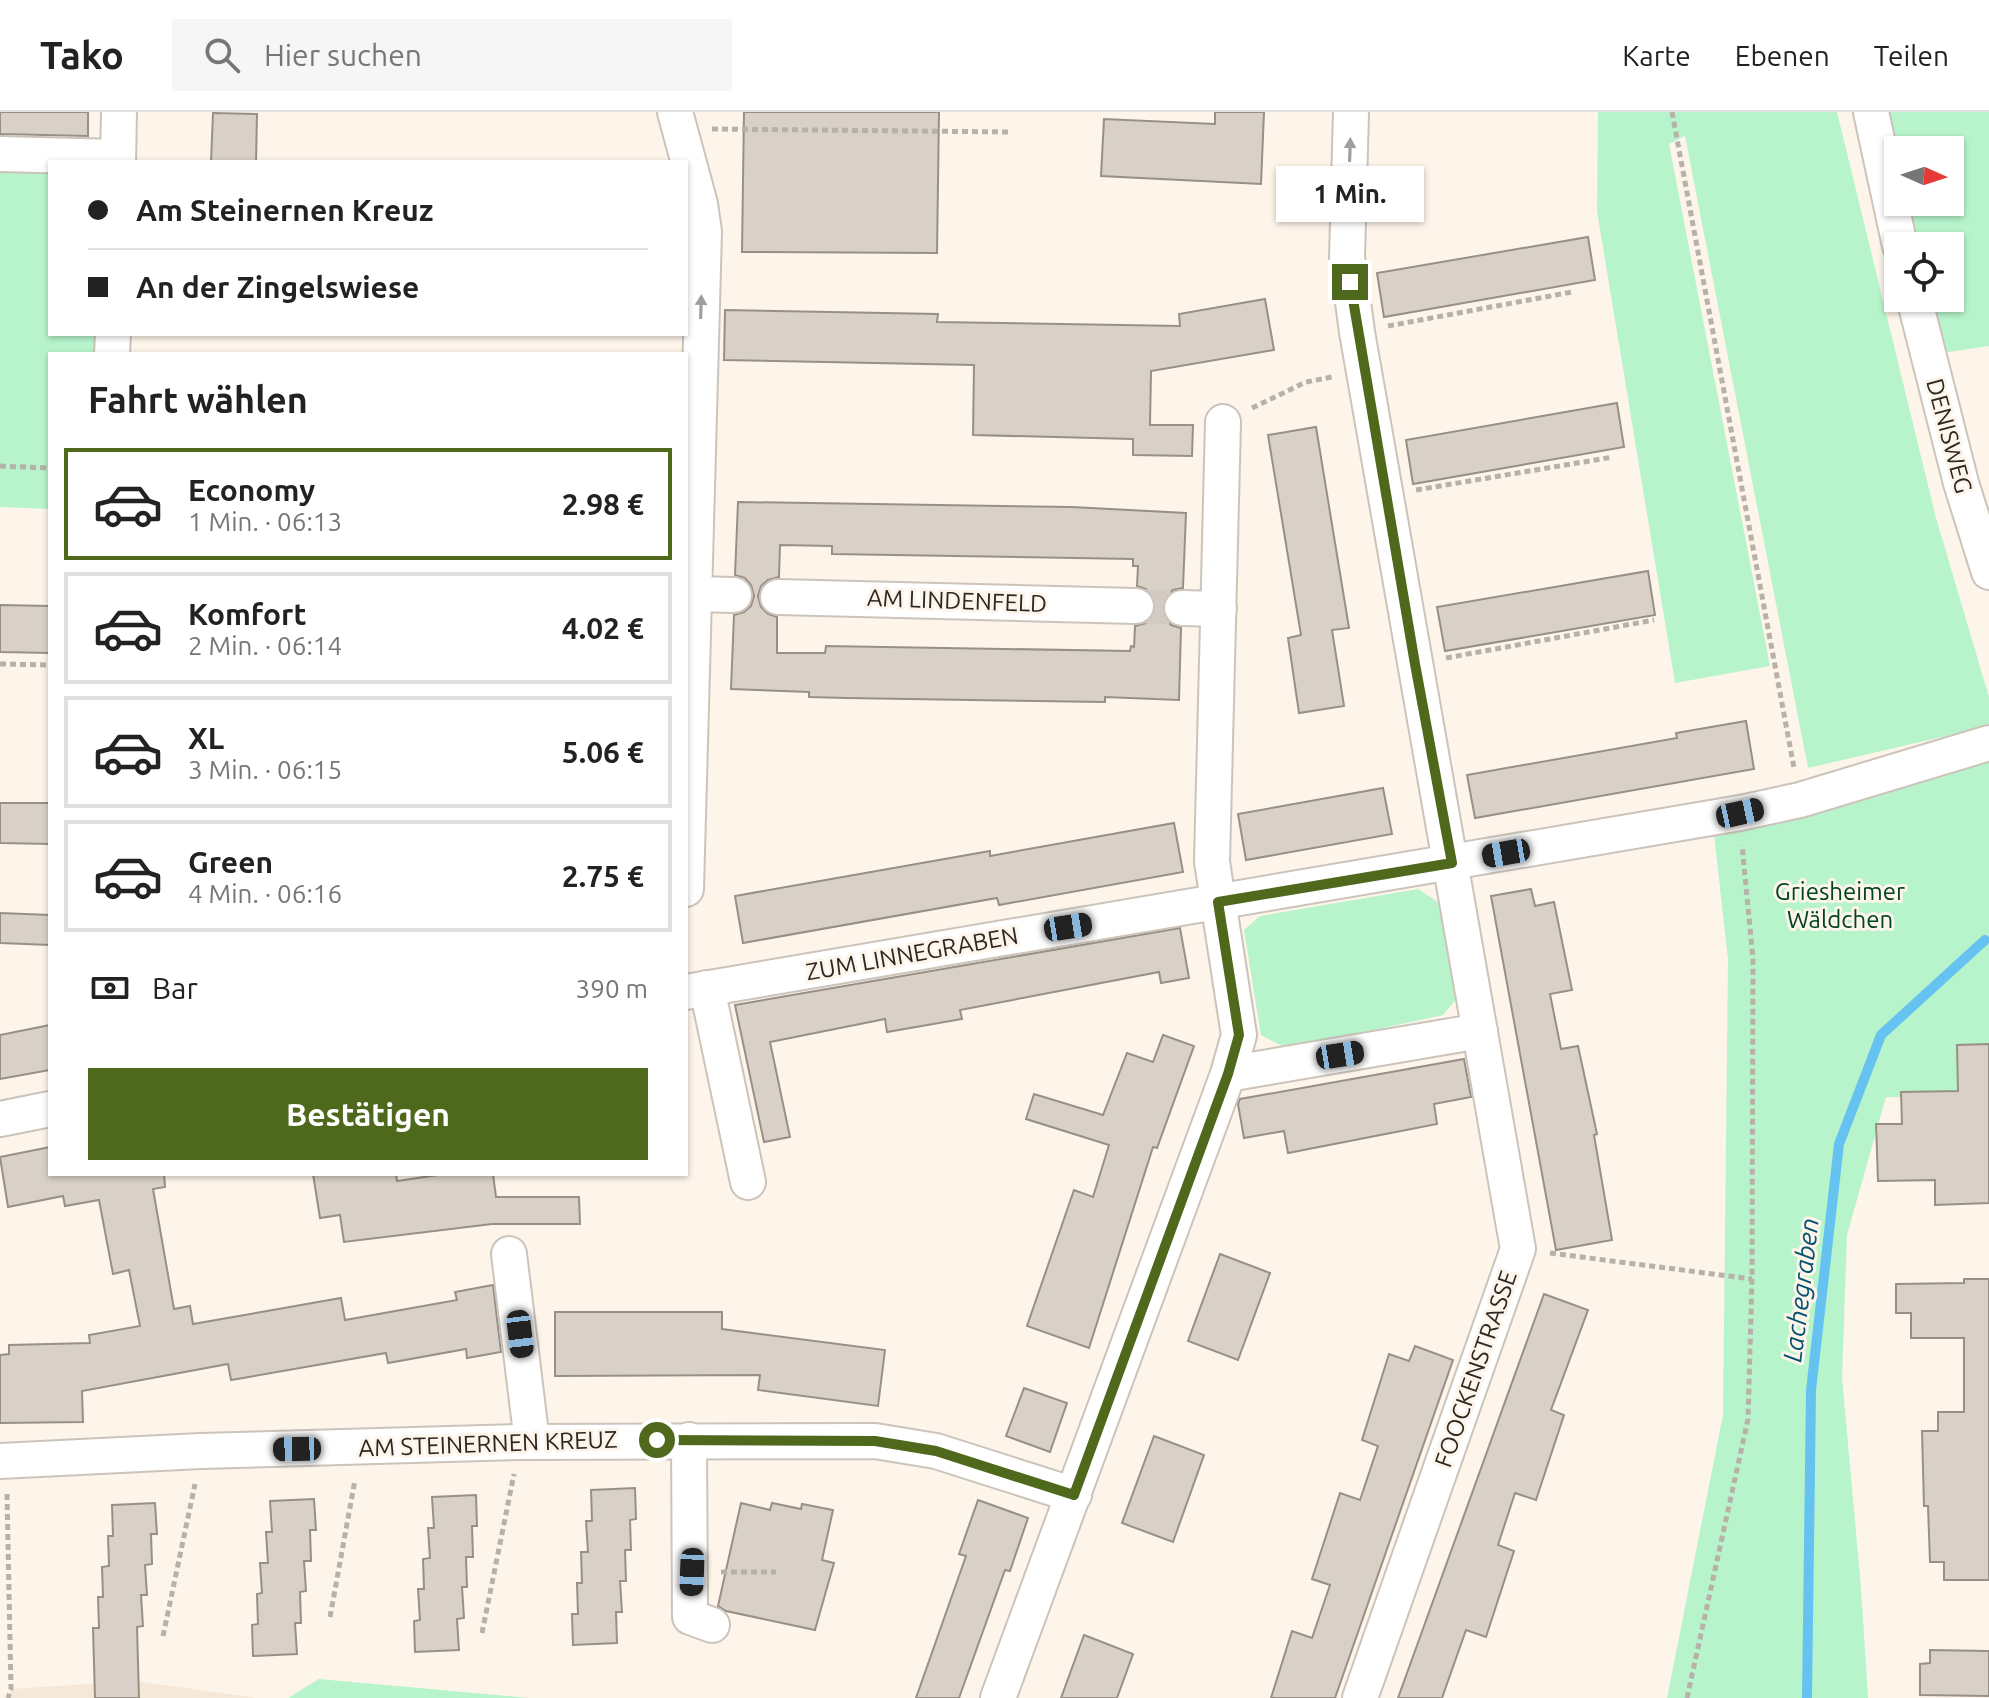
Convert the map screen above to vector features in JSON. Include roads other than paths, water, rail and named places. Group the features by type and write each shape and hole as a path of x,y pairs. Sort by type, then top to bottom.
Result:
{"street":[{"path":"0,154 118,160 119,112"},
{"name":"FOOCKENSTRASSE","path":"1351,112 1347,257 1357,332 1518,1249 1360,1698"},
{"path":"1871,112 1897,232"},
{"path":"676,120 687,160"},
{"path":"688,162 704,232 688,805"},
{"name":"DENISWEG","path":"1918,312 1961,483 1989,572"},
{"path":"998,1698 1228,1074 1239,1035 1212,862 1223,422"},
{"path":"693,594 734,595"},
{"name":"AM LINDENFELD","path":"778,597 1136,606"},
{"path":"1182,608 1219,609"},
{"name":"ZUM LINNEGRABEN","path":"696,990 1740,813 1800,800 1989,743"},
{"path":"696,990 748,1182"},
{"path":"1228,1074 1480,1031"},
{"path":"0,1119 48,1109"},
{"path":"509,1254 526,1442"},
{"path":"689,1440 690,1617 712,1625"},
{"name":"AM STEINERNEN KREUZ","path":"3,1461 201,1451 526,1442 875,1441 936,1451 1074,1495"}],"waterway":[{"name":"Lachegraben","path":"1807,1698 1811,1390 1839,1144 1881,1035 1985,940"}],"tunnel":[{"path":"1136,606 1182,608"}],"park label":[{"name":"Griesheimer Wäldchen","path":"1840,906"}]}
